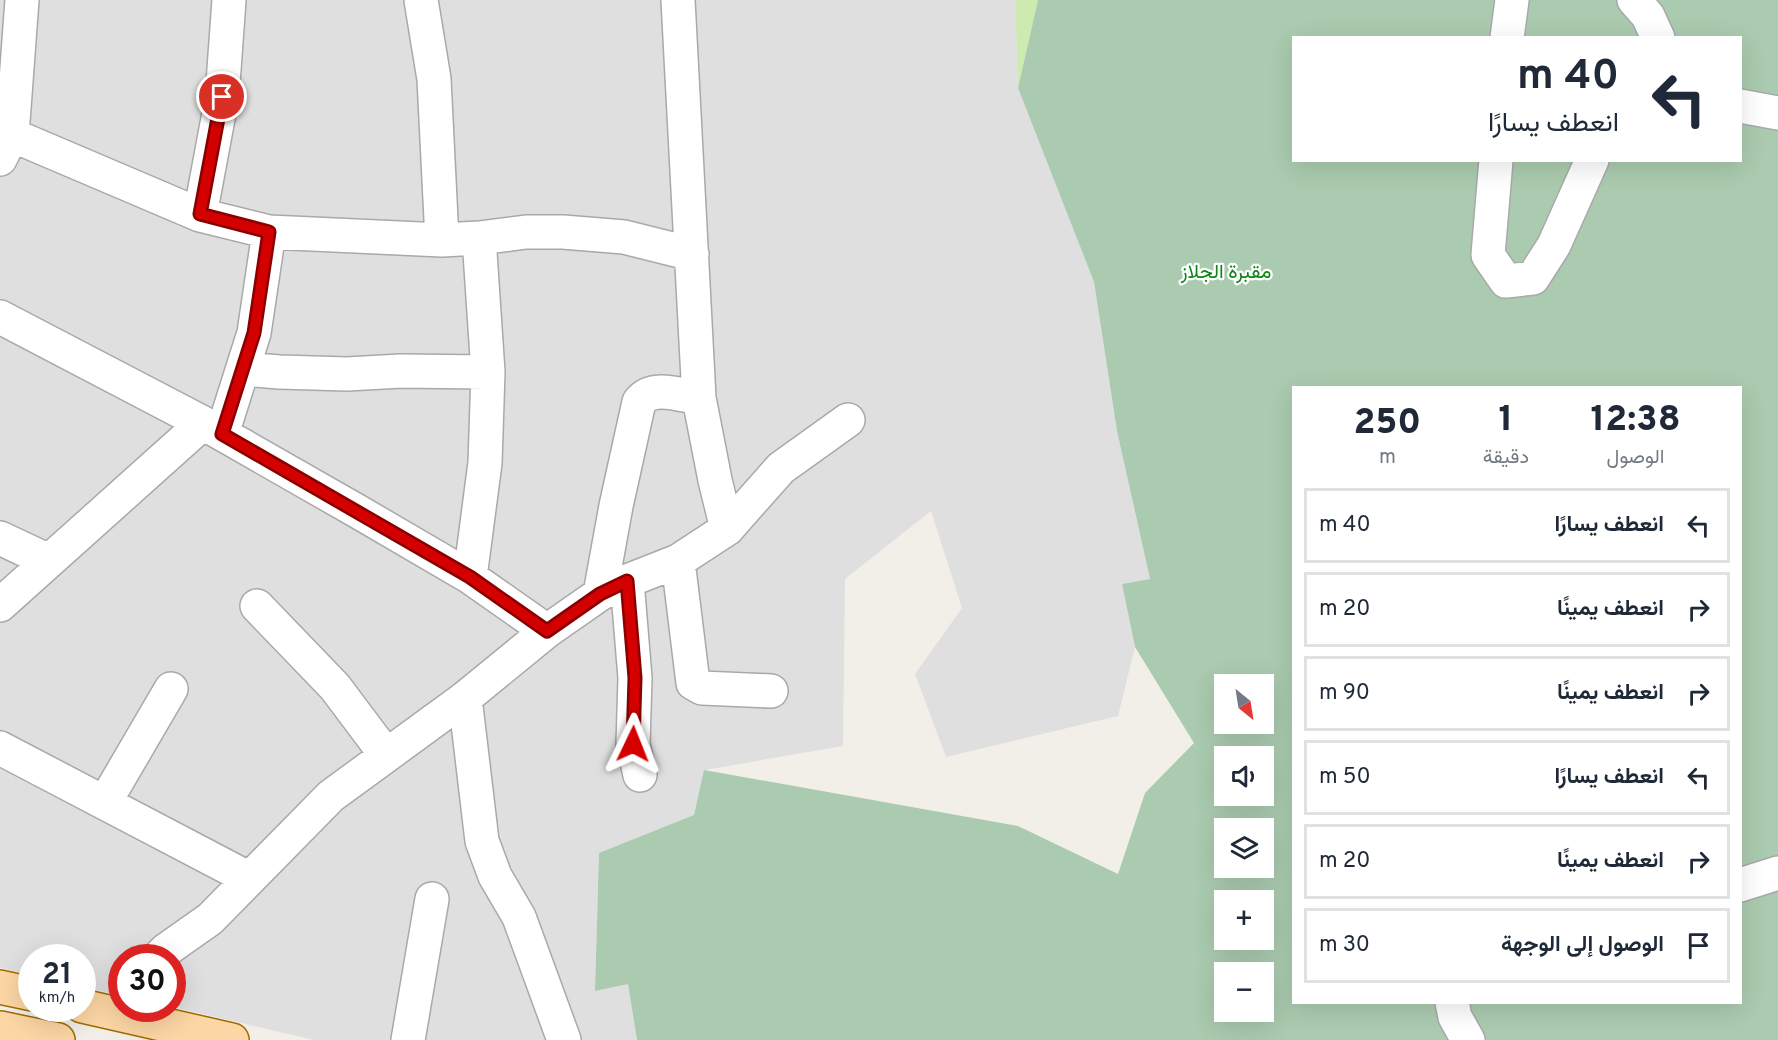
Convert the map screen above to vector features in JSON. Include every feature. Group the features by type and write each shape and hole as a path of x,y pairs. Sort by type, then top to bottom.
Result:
{"main road":[{"path":"0,987 18,991"},
{"path":"165,1022 232,1040"},
{"path":"0,1028 58,1040"}],"street":[{"path":"22,0 4,140 200,214 269,232 442,240 526,232 574,232 624,237 692,254"},
{"path":"200,214 222,97 229,0"},
{"path":"421,0 434,79 442,240"},
{"path":"678,0 699,398 727,529"},
{"path":"1507,36 1512,0"},
{"path":"1634,0 1648,16 1657,36"},
{"path":"1742,106 1778,112"},
{"path":"1496,162 1488,255 1506,281 1533,278 1554,245 1591,162"},
{"path":"0,605 49,561 213,428 243,369 254,333 269,232"},
{"path":"470,577 485,463 488,372 479,238"},
{"path":"0,317 213,428 470,577 547,631"},
{"path":"243,369 347,374 401,371 488,372"},
{"path":"640,776 633,744 635,678 614,588 616,506 639,402 644,396 657,391 699,398"},
{"path":"174,944 210,919 331,796 465,698 547,631 614,588 678,561 727,529 781,468 848,420"},
{"path":"0,538 49,561"},
{"path":"678,561 693,683 702,688 771,691"},
{"path":"257,606 335,687 386,755"},
{"path":"105,802 171,689"},
{"path":"465,698 482,841 495,876 519,917 564,1040"},
{"path":"0,748 248,879"},
{"path":"1742,884 1778,873"},
{"path":"408,1040 432,899"},
{"path":"1452,1004 1455,1017 1468,1040"}],"shaded area":[{"path":"0,0 1015,0 1018,88 1094,282 1117,431 1150,579 1122,584 1135,647 1118,716 946,757 915,674 962,608 931,511 845,579 843,746 705,770 694,815 599,854 595,991 628,983 637,1040 314,1040 186,1010 186,944 108,944 108,993 96,990 96,944 18,944 18,972 0,968"}],"green space":[{"path":"1015,0 1038,0 1018,88"},
{"name":"مقبرة الجلاز","path":"1038,0 1778,0 1778,1040 637,1040 628,984 595,991 599,853 694,815 704,770 1018,826 1118,874 1145,793 1194,743 1135,647 1122,584 1150,579 1117,431 1094,282 1018,88"}],"route":[{"path":"222,97 200,214 269,232 254,333 222,434 470,577 547,631 600,594 627,581 635,678 633,744"}]}
